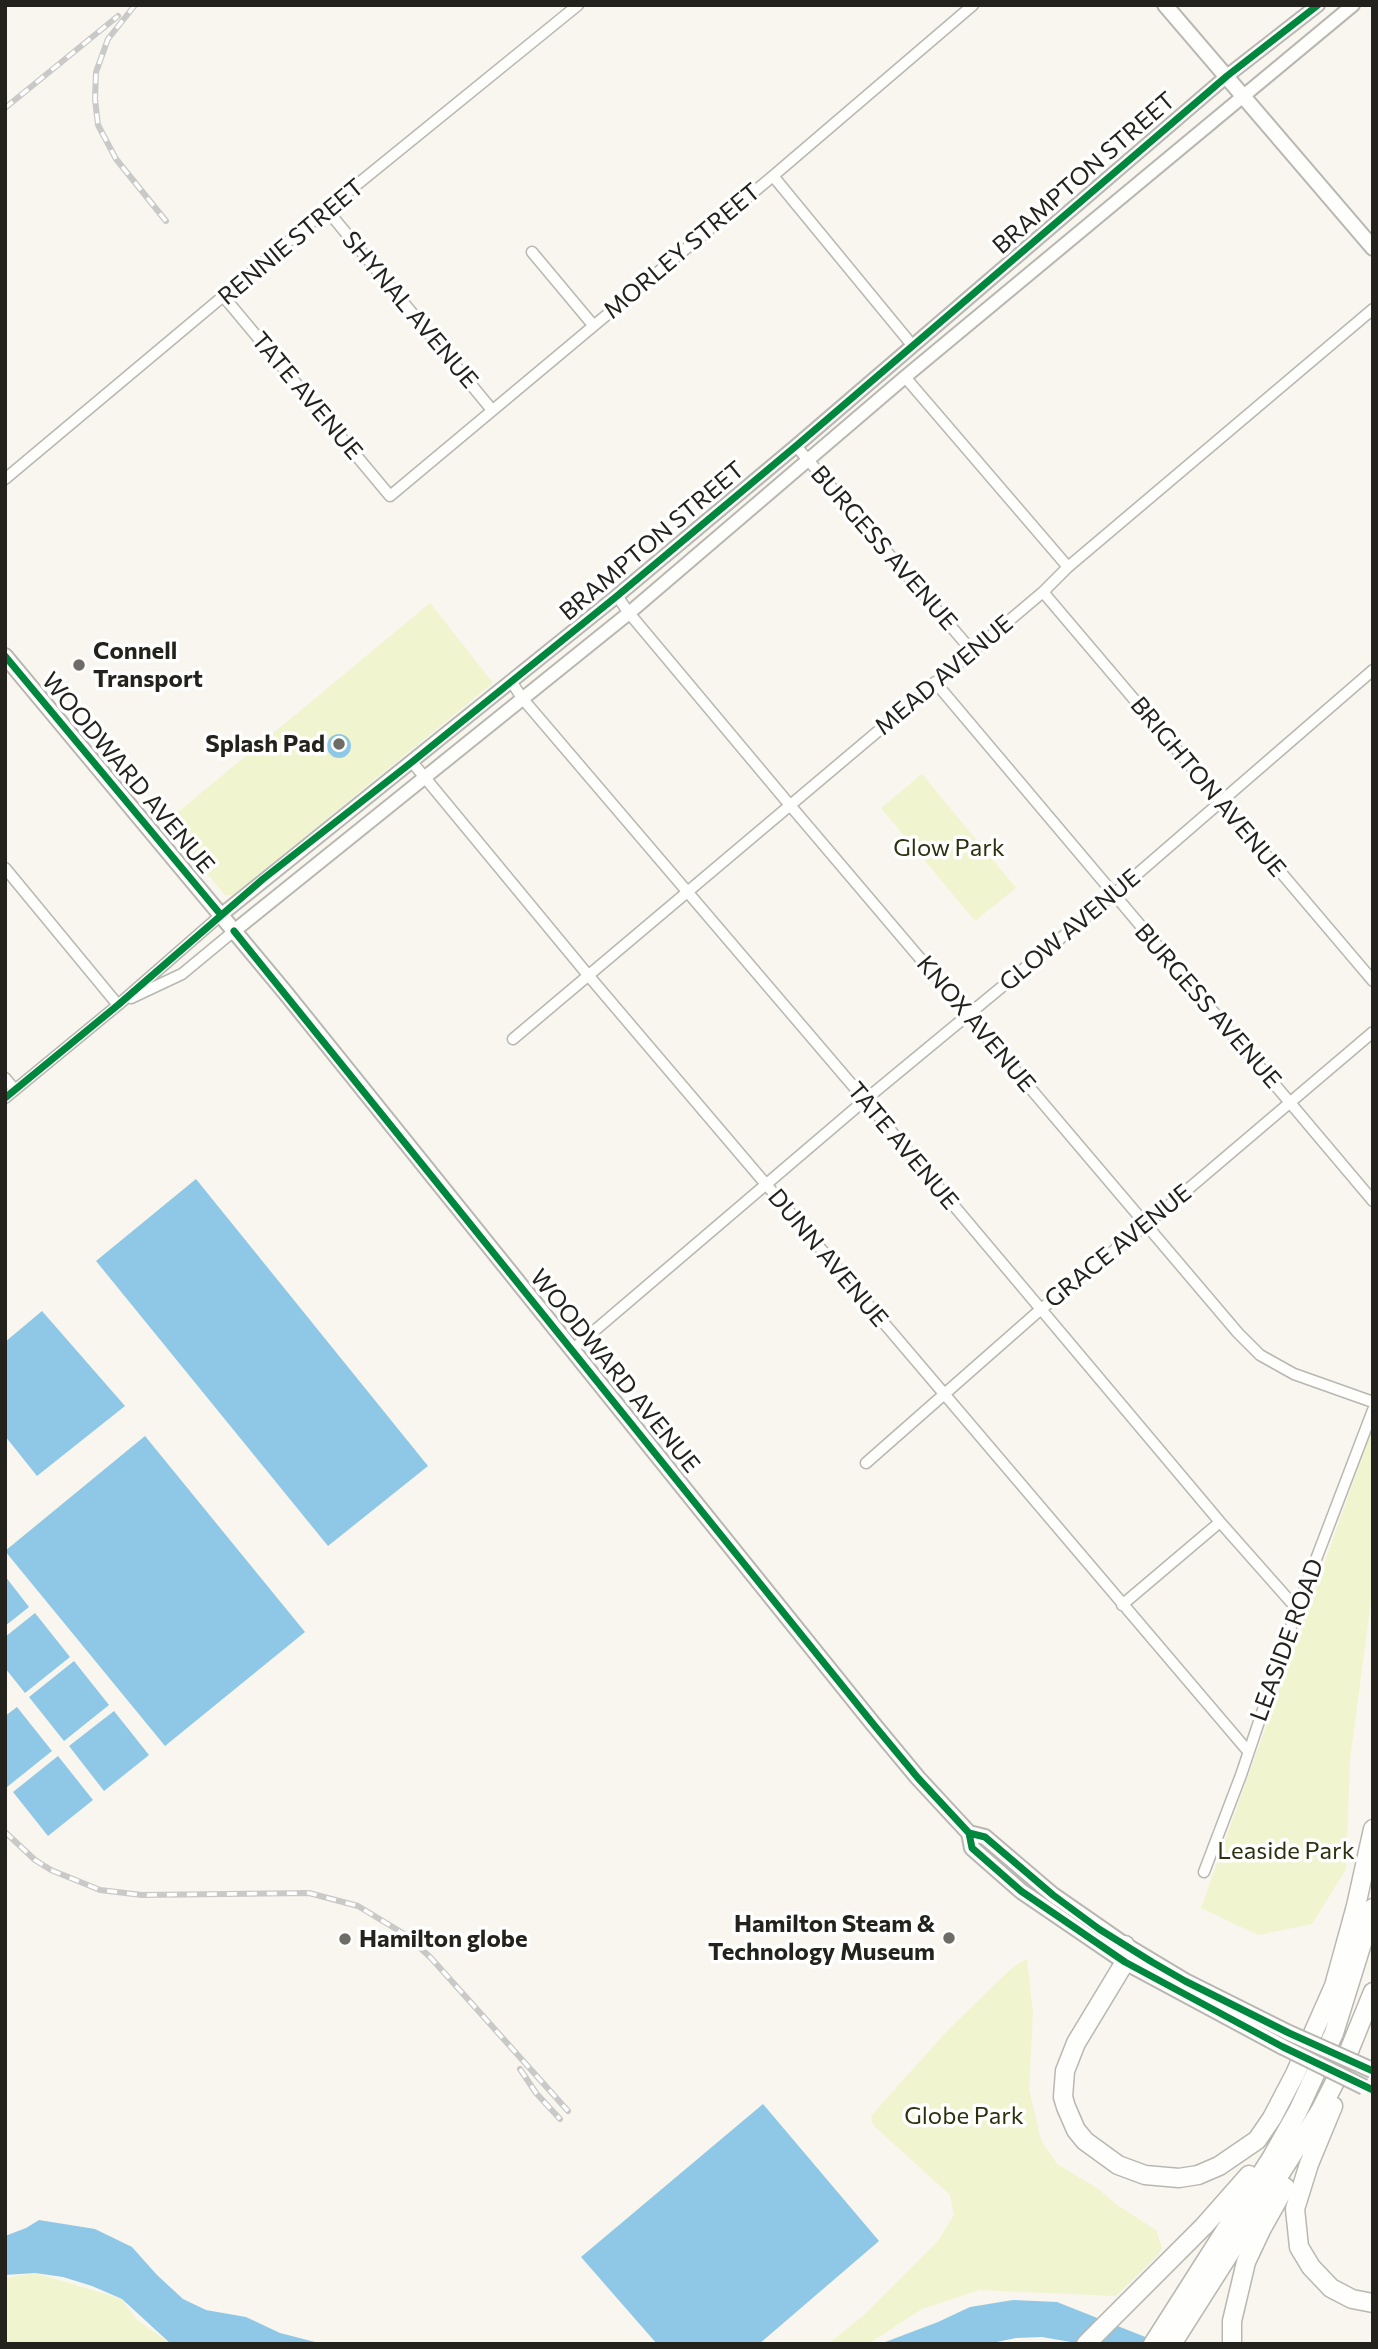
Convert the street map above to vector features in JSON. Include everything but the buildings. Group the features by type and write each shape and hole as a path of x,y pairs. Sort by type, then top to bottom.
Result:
{"highway":[{"path":"1125,1954 1076,2043 1065,2071 1063,2097 1076,2130 1092,2147 1118,2165 1145,2175 1179,2178 1198,2175 1219,2166 1256,2140 1272,2119 1296,2074 1334,1986 1373,1829"},
{"path":"1172,2344 1182,2313 1298,2111 1334,2033 1373,1908"},
{"path":"1232,2344 1234,2310 1246,2262 1300,2160 1373,1992"},
{"path":"1373,2007 1309,2164 1295,2208 1299,2247 1311,2267 1331,2288 1352,2299 1373,2303"},
{"path":"1086,2344 1229,2199 1298,2111"},
{"path":"1153,2344 1182,2313 1320,2111"}],"main road":[{"path":"1165,5 1373,248"},
{"name":"WOODWARD AVENUE","path":"5,656 221,915 874,1725 969,1833 972,1848 1009,1882 1125,1954 1283,2047 1368,2088"},
{"name":"WOODWARD AVENUE","path":"1125,1954 1372,2071"}],"street":[{"name":"RENNIE STREET","path":"5,479 578,5"},
{"name":"MORLEY STREET","path":"390,496 973,5"},
{"name":"BRAMPTON STREET","path":"5,1098 221,915 617,596 1227,76 1318,5"},
{"name":"BRAMPTON STREET","path":"118,1005 182,974 629,613 905,377 1353,5"},
{"path":"773,176 912,345"},
{"name":"SHYNAL AVENUE","path":"327,211 492,410"},
{"path":"532,252 593,325"},
{"name":"TATE AVENUE","path":"224,297 390,496"},
{"name":"MEAD AVENUE","path":"513,1039 1043,592 1068,567 1373,309"},
{"path":"905,377 1068,567"},
{"name":"BURGESS AVENUE","path":"796,446 972,651"},
{"name":"BRIGHTON AVENUE","path":"1043,592 1373,981"},
{"name":"KNOX AVENUE","path":"617,596 789,804 1238,1333 1260,1354 1294,1374 1373,1402"},
{"name":"GLOW AVENUE","path":"573,1349 864,1100 1113,895 1373,670"},
{"name":"TATE AVENUE","path":"512,681 522,698 686,892 1220,1522 1297,1609"},
{"name":"BURGESS AVENUE","path":"935,682 1373,1201"},
{"name":"DUNN AVENUE","path":"412,762 588,975 1247,1750"},
{"path":"5,868 118,1005"},
{"name":"GRACE AVENUE","path":"866,1463 1040,1310 1147,1224 1373,1032"},
{"path":"5,1078 15,1090"},
{"name":"LEASIDE ROAD","path":"1204,1872 1241,1775 1247,1750 1297,1609 1373,1410"},
{"path":"1122,1605 1220,1522"}],"green space":[{"path":"430,603 493,683 233,895 225,895 165,823"},
{"name":"Glow Park","path":"922,774 1016,888 975,921 881,808"},
{"name":"Leaside Park","path":"1373,1427 1373,1586 1350,1760 1346,1869 1312,1924 1258,1935 1201,1908"},
{"name":"Globe Park","path":"1027,1959 1033,2013 1029,2089 1041,2140 1057,2164 1097,2188 1117,2205 1156,2230 1162,2248 1116,2296 979,2290 922,2309 868,2344 828,2344 863,2316 938,2241 954,2215 950,2195 873,2125 871,2116 947,2031 1013,1967"},
{"path":"35,2273 122,2299 136,2319 171,2344 5,2344 5,2278"}],"water":[{"name":"Splash Pad","path":"339,734 347,738 351,746 347,754 339,758 331,754 327,746 331,738"},
{"path":"196,1179 428,1466 328,1546 96,1261"},
{"path":"42,1311 125,1406 37,1476 5,1436 5,1342"},
{"path":"145,1436 305,1632 165,1746 5,1551"},
{"path":"5,1576 29,1607 5,1626"},
{"path":"35,1613 70,1657 25,1693 5,1668 5,1637"},
{"path":"74,1661 109,1705 64,1741 29,1697"},
{"path":"17,1707 52,1751 7,1787 5,1716"},
{"path":"114,1711 149,1755 104,1791 69,1746"},
{"path":"58,1756 93,1800 48,1836 13,1792"},
{"path":"763,2104 879,2241 759,2344 657,2344 581,2257"},
{"path":"39,2220 95,2229 132,2247 183,2299 206,2310 246,2317 280,2333 323,2344 171,2344 122,2299 92,2286 63,2277 35,2273 5,2275 5,2236"},
{"path":"1013,2300 1057,2302 1163,2344 1082,2344 1042,2337 1016,2338 987,2344 880,2344 970,2307"}],"railway":[{"path":"135,5 108,39 96,72 98,125 116,159 166,221"},
{"path":"5,108 118,16"},
{"path":"5,1832 35,1860 51,1870 100,1890 142,1895 309,1893 358,1906 406,1935 431,1958 568,2111"},
{"path":"520,2069 536,2093 560,2119"}],"cycle path":[{"path":"5,1098 118,1005 263,879 617,596 1227,76 1318,5"},
{"path":"5,656 221,915"},
{"path":"234,931 874,1725 969,1833 972,1848 1021,1891 1125,1962 1283,2047 1373,2090"},
{"path":"969,1833 985,1837 1053,1895 1099,1929 1152,1962 1289,2033 1373,2071"}],"place":[{"name":"Connell Transport","path":"79,665"},
{"name":"Splash Pad","path":"339,744"},
{"name":"Hamilton Steam & Technology Museum","path":"949,1938"},
{"name":"Hamilton globe","path":"345,1939"}]}
